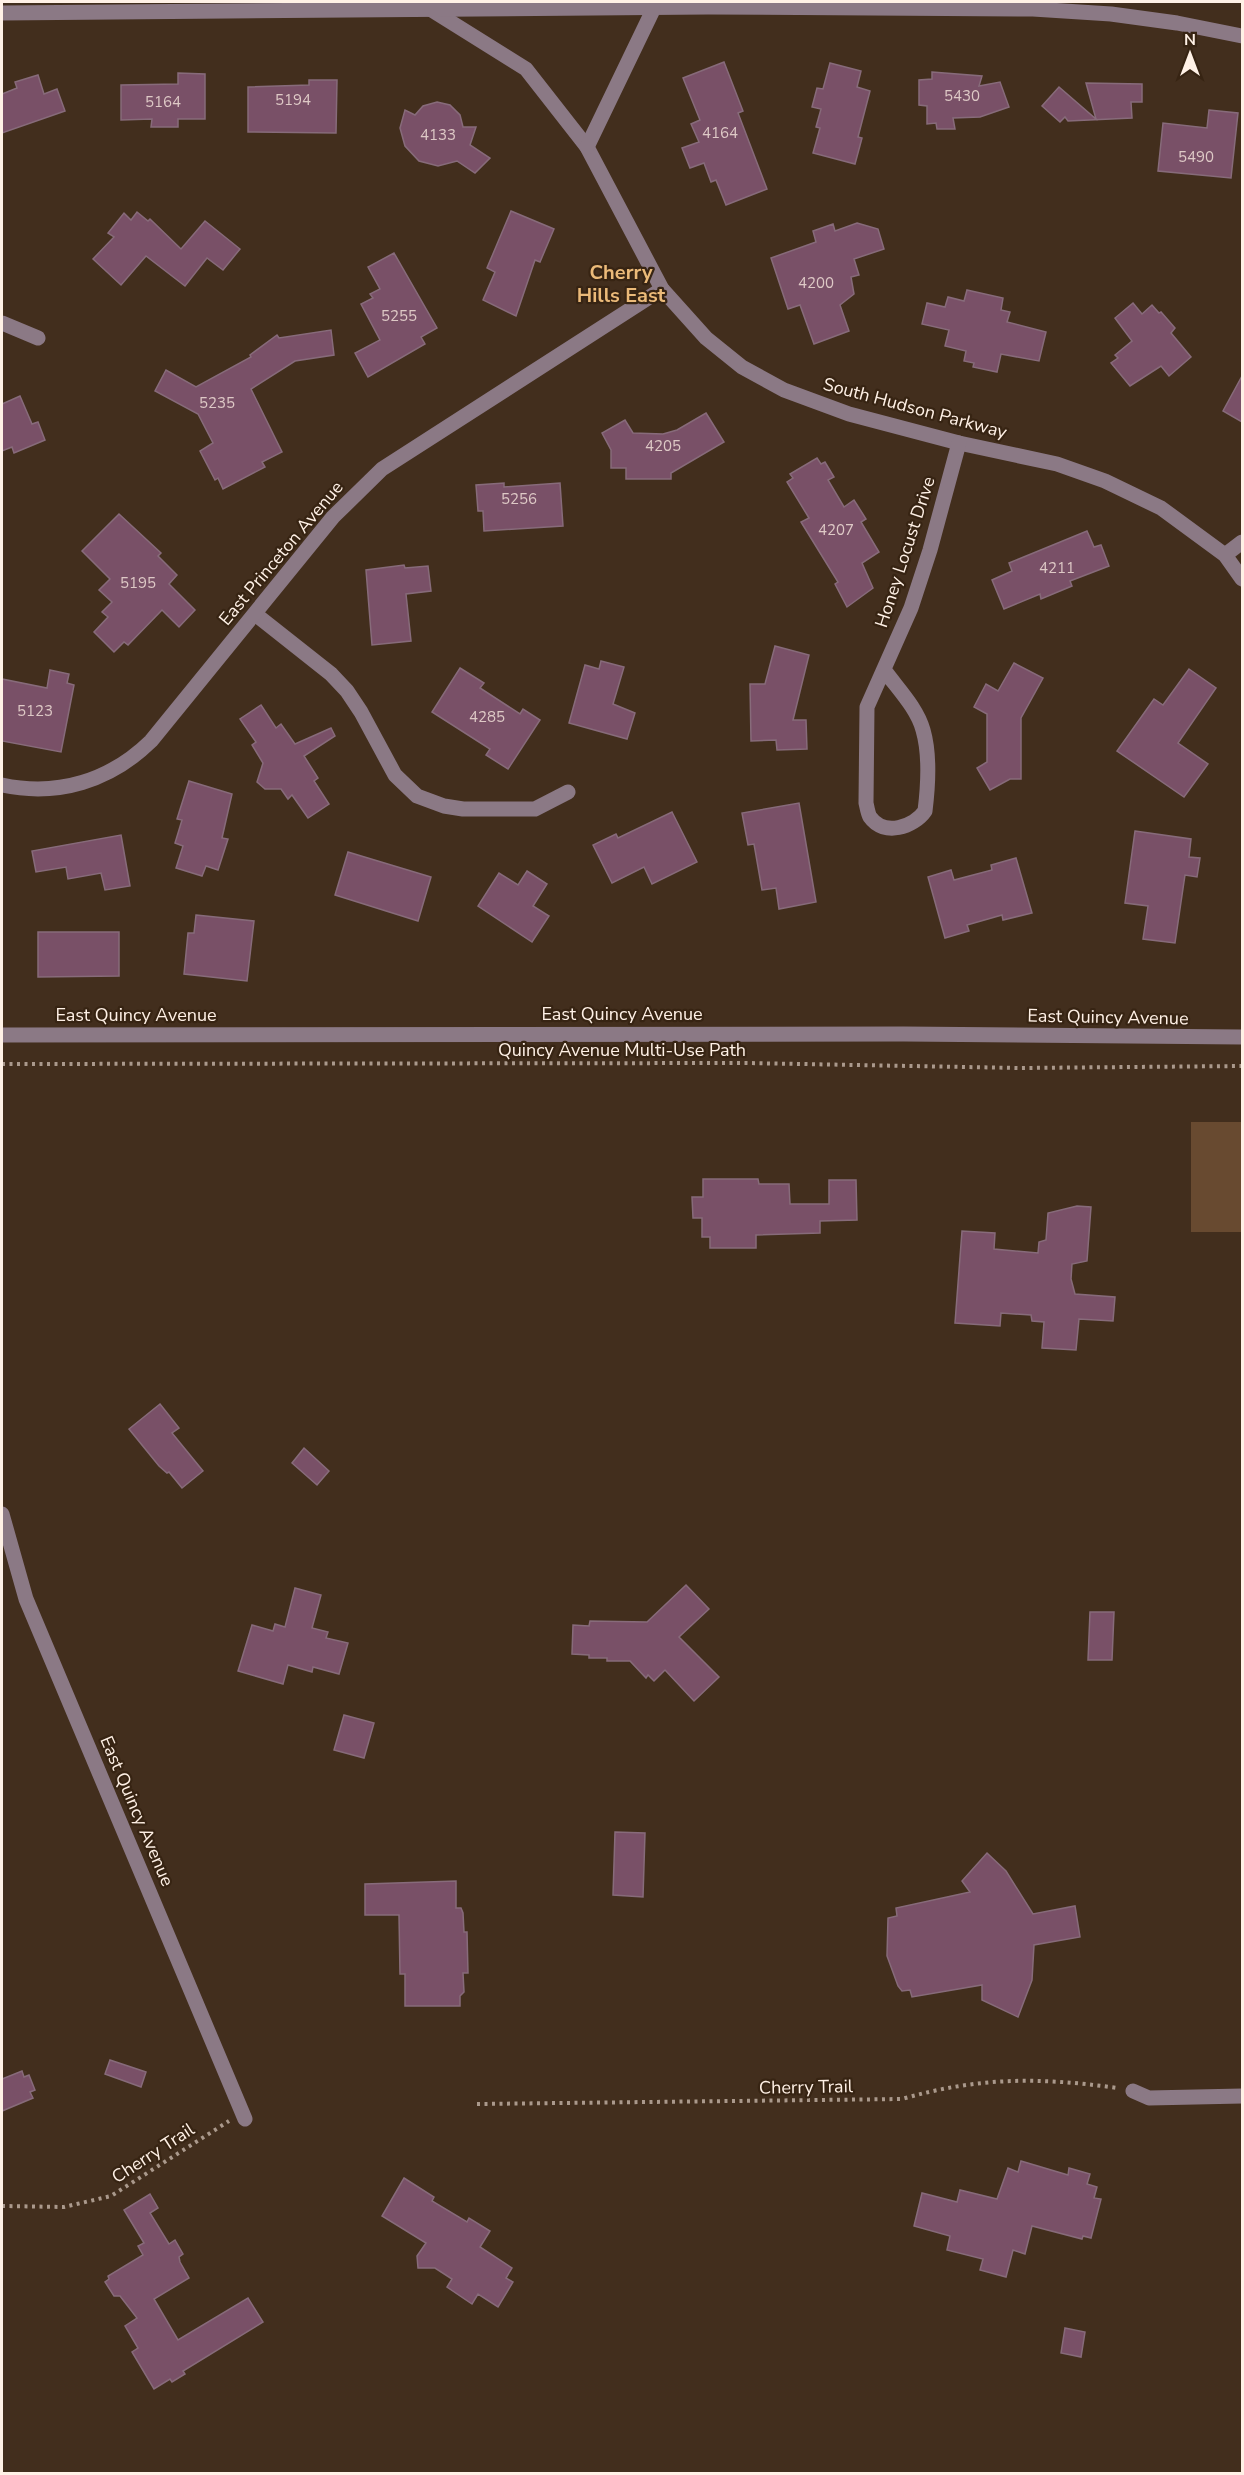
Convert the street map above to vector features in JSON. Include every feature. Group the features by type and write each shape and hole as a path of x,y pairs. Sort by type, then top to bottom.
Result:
{"street":[{"path":"2,13 430,9 1033,9 1111,14 1242,36"},
{"name":"South Hudson Parkway","path":"430,9 526,69 587,147 662,289 706,338 742,367 784,390 849,414 959,444 1058,464 1106,481 1161,508 1225,555 1242,579"},
{"path":"587,147 653,10"},
{"name":"East Princeton Avenue","path":"2,785 27,790 78,785 136,756 333,517 382,469 662,289"},
{"path":"2,323 38,338"},
{"name":"Honey Locust Drive","path":"885,671 914,711 923,731 926,750 925,811 910,826 894,829 880,825 870,818 866,803 867,707 874,687 885,671 927,560 959,444"},
{"path":"1225,555 1242,542"},
{"path":"255,614 331,675 347,691 395,775 417,796 444,806 464,809 535,809 568,792"},
{"name":"East Quincy Avenue","path":"2,1035 904,1034 1242,1037"},
{"name":"East Quincy Avenue","path":"2,1514 27,1599 244,2116"},
{"path":"1132,2091 1149,2098 1242,2096"}],"path":[{"name":"Quincy Avenue Multi-Use Path","path":"2,1064 746,1063 1020,1068 1242,1065"},
{"name":"Cherry Trail","path":"477,2104 902,2099 959,2085 994,2080 1071,2081 1132,2091"},
{"name":"Cherry Trail","path":"2,2206 64,2207 111,2196 244,2116"}],"shaded area":[{"path":"1191,1122 1242,1122 1242,1232 1191,1232"}],"building":[{"path":"724,62 743,111 738,113 767,189 726,205 716,180 711,182 704,163 690,168 682,148 699,142 691,124 700,120 683,78"},
{"path":"830,63 861,71 857,87 870,91 858,137 862,138 855,164 813,153 820,128 816,127 821,109 812,107 817,88 823,89"},
{"path":"932,72 982,76 979,86 1000,82 1009,107 980,117 953,118 955,129 937,129 936,123 927,124 927,106 919,105 919,80 932,79"},
{"path":"178,73 205,74 205,119 178,119 178,127 151,127 152,119 121,120 121,85 178,84"},
{"path":"38,75 44,94 57,89 65,111 2,133 2,94 17,88 15,82"},
{"path":"309,80 337,80 336,133 248,132 248,87 309,85"},
{"path":"1086,83 1142,84 1142,102 1131,102 1132,118 1068,121 1065,117 1060,122 1042,106 1059,87 1096,119"},
{"path":"437,102 450,105 460,115 463,127 476,127 470,145 490,158 475,173 457,161 438,166 419,161 405,146 400,128 405,110 415,115 423,106"},
{"path":"1209,110 1238,113 1231,178 1158,171 1163,123 1207,128"},
{"path":"511,211 554,229 540,262 535,260 516,316 483,300 495,272 487,268"},
{"path":"137,212 148,221 150,219 181,249 205,221 240,249 223,270 207,258 185,286 146,256 121,285 93,259 114,237 108,233 124,213 131,220"},
{"path":"857,223 878,229 884,249 854,259 859,275 851,277 854,294 840,305 849,331 814,344 800,305 788,309 771,258 816,242 813,231 833,224 835,231"},
{"path":"394,253 437,328 421,337 425,344 368,377 355,353 380,340 361,304 373,298 370,294 380,289 368,267"},
{"path":"967,290 1003,298 1001,310 1010,312 1007,322 1046,332 1039,361 1001,354 997,372 973,367 974,363 964,361 966,351 945,346 949,330 922,324 927,303 945,307 948,297 964,301"},
{"path":"1133,303 1142,314 1152,305 1159,313 1161,312 1175,328 1171,333 1191,357 1169,376 1161,366 1130,386 1111,363 1118,358 1115,355 1132,341 1115,318"},
{"path":"331,330 334,355 295,361 251,389 282,452 262,462 265,467 223,489 218,478 215,480 200,451 213,443 198,414 155,391 166,370 196,387 251,357 250,355 277,335 279,338"},
{"path":"1242,376 1242,422 1223,411"},
{"path":"20,396 32,424 38,422 45,440 14,453 12,447 2,451 2,404"},
{"path":"706,413 724,442 671,473 671,479 626,479 626,468 611,468 611,450 602,433 625,420 633,433 663,434 677,430"},
{"path":"817,458 821,464 825,462 834,477 828,480 844,507 854,500 866,519 861,522 879,552 862,563 873,588 847,607 835,584 838,582 801,522 809,518 787,482 793,478 790,474"},
{"path":"504,483 504,487 560,483 563,526 484,531 483,511 478,511 476,485"},
{"path":"119,514 161,553 158,556 177,575 169,584 195,610 179,627 162,610 128,645 124,642 114,652 94,632 108,617 102,612 112,602 99,590 110,579 82,551"},
{"path":"1087,531 1094,547 1101,545 1109,566 1070,581 1072,586 1041,599 1040,594 1004,609 992,580 1012,571 1009,563"},
{"path":"404,565 405,568 428,566 431,591 406,594 411,641 372,645 366,570"},
{"path":"775,646 809,655 793,720 806,720 807,749 777,750 776,740 751,741 750,684 765,684"},
{"path":"601,661 624,667 613,704 635,713 627,739 569,723 585,665 599,669"},
{"path":"1014,663 1043,678 1021,718 1021,779 1010,779 990,790 977,768 987,762 987,714 974,707 986,684 998,691"},
{"path":"460,668 484,683 480,688 520,714 523,709 540,720 508,769 486,755 490,749 432,712"},
{"path":"1189,669 1216,688 1178,743 1208,764 1184,797 1117,751 1154,699 1163,705"},
{"path":"50,670 69,674 67,683 74,685 61,752 2,741 2,679 47,688"},
{"path":"261,705 276,728 281,724 295,744 331,728 335,736 304,756 318,778 314,781 329,804 308,818 292,795 288,799 281,789 265,789 257,782 263,763 252,745 256,742 240,719"},
{"path":"189,781 232,794 222,838 228,839 218,870 206,866 202,876 176,868 183,846 175,843 182,820 177,819"},
{"path":"799,803 816,902 779,909 776,888 762,890 754,844 748,845 742,813"},
{"path":"672,812 697,862 652,884 644,867 612,883 593,845 616,834 618,838"},
{"path":"1135,831 1191,839 1189,857 1200,858 1197,877 1185,875 1175,943 1143,939 1148,906 1125,903"},
{"path":"121,835 130,886 105,890 101,873 68,879 66,867 36,872 32,851"},
{"path":"348,852 431,877 418,921 335,895"},
{"path":"1016,858 1032,913 1003,920 1002,915 967,925 969,931 945,938 928,877 951,870 954,880 992,870 991,865"},
{"path":"527,871 547,884 533,906 549,916 532,942 478,906 499,873 518,885"},
{"path":"196,915 254,921 247,981 184,974 188,933 194,933"},
{"path":"38,932 119,932 119,976 38,977"},
{"path":"703,1179 758,1179 759,1184 789,1184 790,1204 829,1204 829,1180 856,1180 857,1220 820,1221 820,1233 756,1235 756,1248 710,1248 710,1237 702,1237 702,1218 693,1218 692,1197 703,1197"},
{"path":"1077,1206 1091,1207 1087,1261 1072,1264 1071,1279 1075,1294 1115,1297 1113,1321 1079,1319 1076,1350 1042,1348 1044,1322 1032,1321 1031,1315 1001,1313 1000,1326 955,1323 962,1231 995,1233 994,1249 1038,1253 1039,1242 1046,1240 1048,1213"},
{"path":"160,1404 179,1428 172,1433 203,1471 182,1488 169,1472 167,1473 159,1466 129,1429"},
{"path":"304,1448 329,1471 317,1485 292,1463"},
{"path":"686,1585 709,1609 679,1637 719,1677 694,1701 665,1670 654,1681 648,1675 646,1678 630,1661 607,1661 607,1658 589,1658 589,1655 572,1654 573,1625 589,1626 590,1621 647,1622"},
{"path":"295,1588 321,1595 312,1628 328,1632 326,1638 348,1643 339,1674 313,1667 312,1672 288,1665 283,1684 238,1671 252,1625 273,1631 275,1624 285,1627"},
{"path":"1090,1612 1114,1612 1112,1660 1088,1660"},
{"path":"344,1715 374,1723 364,1758 334,1750"},
{"path":"615,1832 645,1833 643,1897 613,1895"},
{"path":"987,1853 1006,1871 1033,1914 1075,1906 1080,1937 1034,1945 1032,1980 1018,2017 982,2000 982,1985 912,1997 910,1990 902,1991 898,1986 887,1956 888,1918 897,1916 896,1908 970,1892 962,1881"},
{"path":"456,1881 456,1908 461,1908 464,1932 467,1932 468,1973 463,1973 464,1992 460,1996 460,2006 405,2006 405,1974 400,1974 399,1915 365,1915 365,1884"},
{"path":"110,2060 146,2072 141,2087 105,2074"},
{"path":"22,2071 24,2077 29,2075 35,2090 30,2092 33,2098 2,2111 2,2079"},
{"path":"1021,2161 1068,2175 1069,2168 1090,2174 1087,2184 1097,2187 1094,2198 1101,2199 1091,2238 1083,2236 1082,2239 1032,2226 1025,2254 1013,2250 1006,2277 980,2270 983,2259 947,2250 950,2236 914,2226 922,2193 957,2202 960,2190 997,2199 1008,2168 1018,2172"},
{"path":"404,2178 434,2197 432,2201 467,2222 469,2218 490,2231 480,2247 512,2268 506,2278 513,2282 498,2307 478,2294 472,2304 447,2287 452,2279 435,2268 418,2268 417,2256 426,2243 382,2216"},
{"path":"150,2194 158,2208 150,2213 169,2244 175,2240 183,2254 179,2257 180,2262 189,2278 154,2299 178,2340 248,2298 263,2322 183,2371 185,2374 172,2382 170,2379 154,2389 132,2352 138,2348 125,2326 137,2318 120,2296 114,2296 105,2282 109,2279 108,2276 143,2255 138,2246 144,2243 124,2210"},
{"path":"1065,2328 1085,2332 1081,2357 1061,2353"}],"district":[{"name":"Cherry Hills East","path":"621,284"}]}
